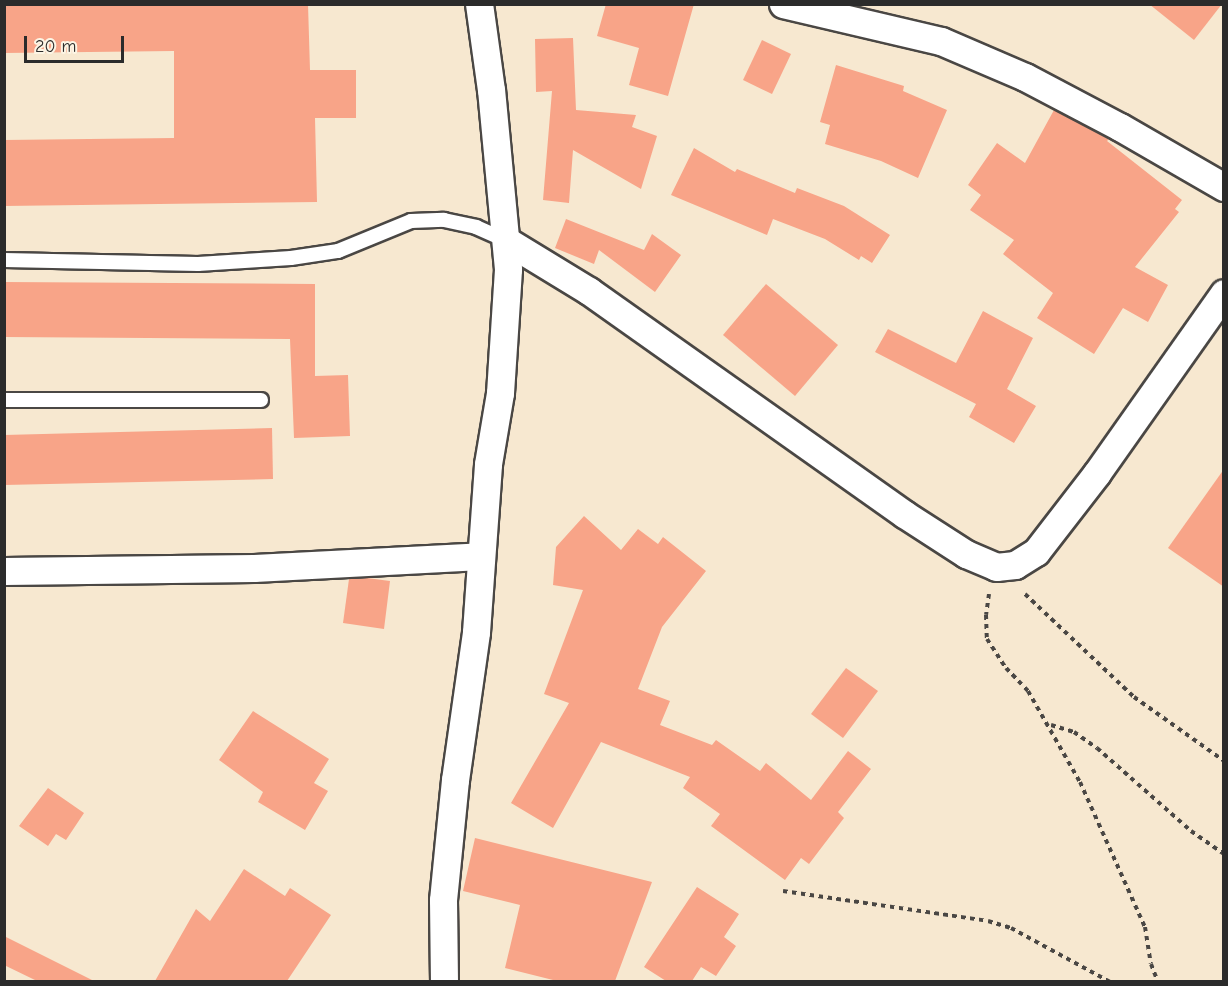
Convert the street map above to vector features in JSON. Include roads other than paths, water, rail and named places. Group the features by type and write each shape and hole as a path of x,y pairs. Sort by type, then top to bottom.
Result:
{"street":[{"path":"444,981 443,900 455,780 476,632 488,464 500,393 508,268 491,90 479,4"},
{"path":"783,4 941,41 1025,77 1120,127 1224,187"},
{"path":"507,241 589,291 904,514 966,554 996,567 1015,565 1036,552 1070,510 1224,293"},
{"path":"4,571 254,568 481,556"}],"lane":[{"path":"4,260 198,264 291,258 338,251 411,221 444,220 476,226 507,241"},
{"path":"4,400 261,400"}]}
